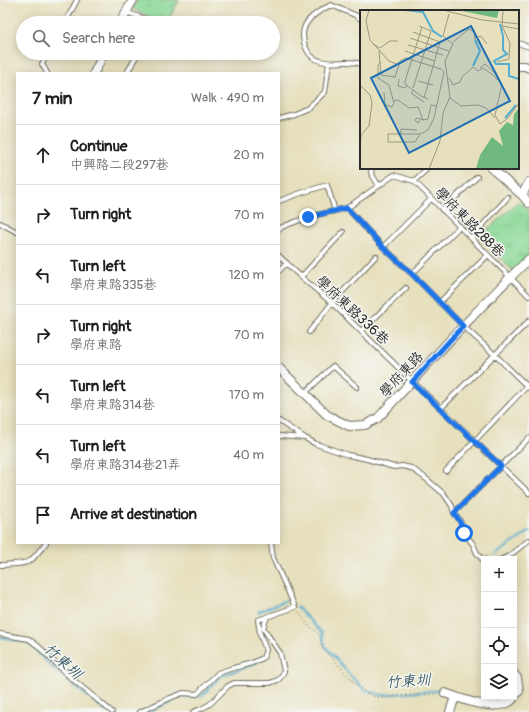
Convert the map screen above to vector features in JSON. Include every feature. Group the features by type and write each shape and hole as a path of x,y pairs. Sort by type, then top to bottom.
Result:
{"street":[{"path":"124,16 133,0"},
{"path":"94,72 100,60"},
{"path":"519,66 529,68"},
{"path":"492,169 529,203"},
{"path":"522,195 529,182"},
{"name":"學府東路","path":"280,369 327,415 349,426 365,425 377,419 463,326 529,259"},
{"path":"517,678 519,691 517,694"},
{"path":"445,694 482,708 491,709 502,708 512,700"},
{"path":"450,712 455,697"}],"lane":[{"path":"69,16 77,0"},
{"path":"360,18 331,5 310,18 302,31 302,38 309,54 319,61 329,63 355,62 360,64"},
{"path":"126,12 137,16"},
{"path":"519,43 529,47"},
{"path":"44,60 42,64 46,72"},
{"path":"128,72 134,60"},
{"path":"280,118 308,108 325,92 329,63"},
{"path":"372,169 371,173 379,186"},
{"path":"280,229 308,217 347,208 394,175 414,181 427,169"},
{"path":"442,210 477,177"},
{"name":"學府東路288巷","path":"414,181 529,296"},
{"path":"280,201 327,186 335,211"},
{"path":"471,238 508,197"},
{"path":"383,247 431,199"},
{"path":"347,208 383,247 412,274 439,303 528,386 446,471"},
{"path":"0,223 16,231"},
{"path":"412,274 460,226"},
{"path":"301,277 343,232"},
{"path":"439,303 488,255"},
{"path":"309,332 332,303 376,256"},
{"name":"學府東路336巷","path":"280,257 332,303 412,382 529,493"},
{"path":"280,270 287,263"},
{"path":"361,331 406,288"},
{"path":"441,408 529,321"},
{"path":"305,393 334,366 357,387"},
{"path":"280,422 305,438 321,446 394,467 402,466 411,468 444,494 452,506 454,513 459,519 464,533 481,556"},
{"path":"280,436 305,438"},
{"path":"454,513 529,438"},
{"path":"509,556 529,540"},
{"path":"0,564 25,563 31,561 45,544"},
{"path":"140,712 170,698 183,694 197,694 218,673 230,668 252,663 263,658 266,650 260,634 258,620 295,607 273,558 271,544"},
{"path":"193,712 210,704 228,686 234,683 270,683 282,677 284,671 280,653 263,628 267,617"},
{"path":"0,634 29,639 71,678 112,712"}],"path":[{"path":"295,607 308,625 320,636 322,647 359,688 372,696 384,698 445,694"}],"green space":[{"path":"137,0 179,0 171,16 148,16 133,9"},
{"path":"519,201 529,211 529,259 515,273 479,237"}],"waterway":[{"name":"竹東圳","path":"495,555 529,532"},
{"name":"竹東圳","path":"258,612 287,600"},
{"name":"竹東圳","path":"297,607 322,633 325,646 365,690 382,695 444,690"},
{"name":"竹東圳","path":"264,632 269,649 265,658"},
{"name":"竹東圳","path":"0,637 28,643 56,671 107,712"},
{"name":"竹東圳","path":"148,712 181,697 202,696 220,676 253,665 260,661"}],"route":[{"path":"308,217 347,208 383,247 463,326 412,382 501,466 454,513 462,525 464,533"}]}
